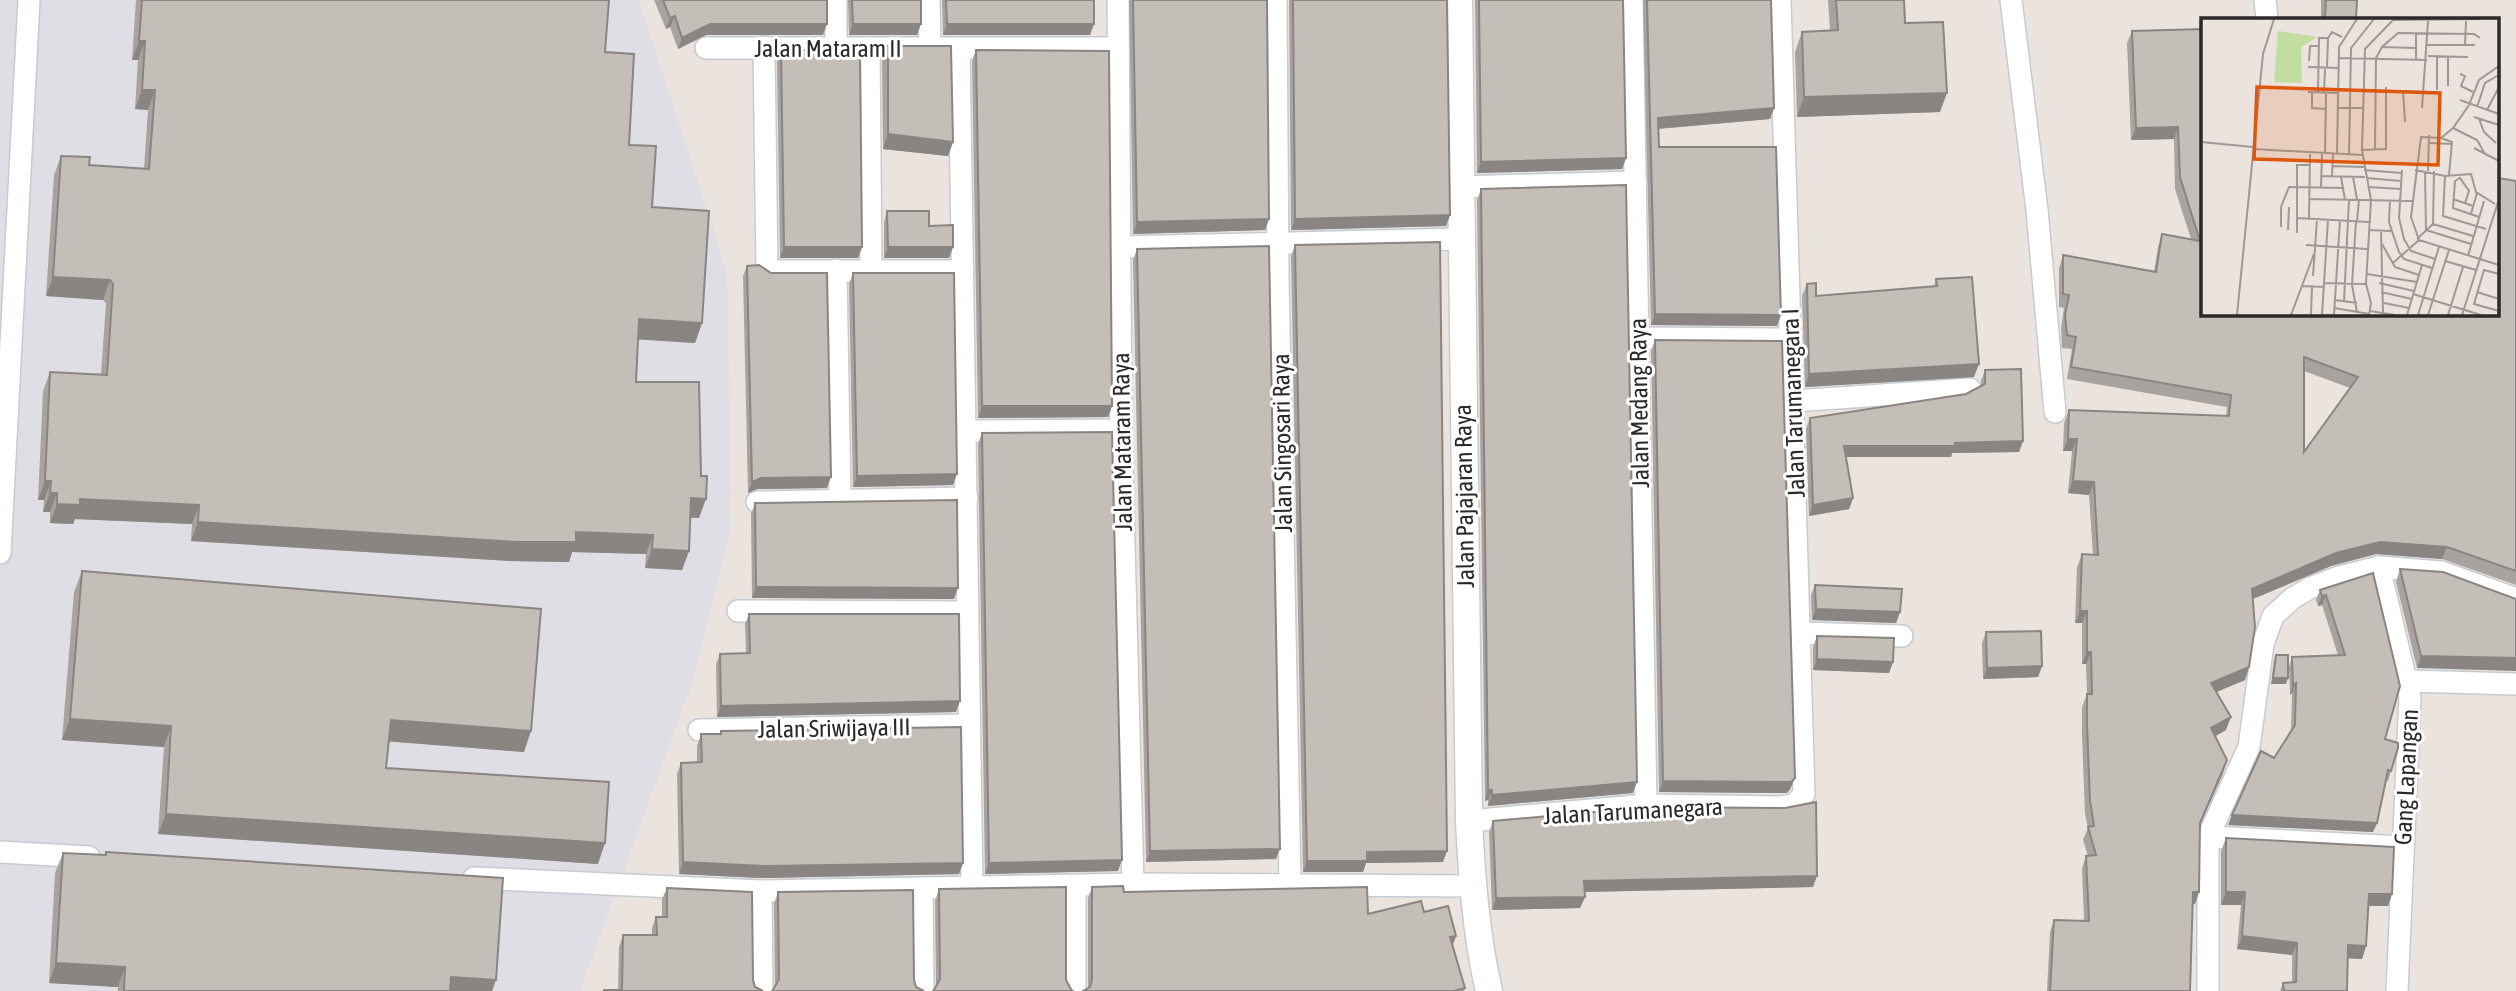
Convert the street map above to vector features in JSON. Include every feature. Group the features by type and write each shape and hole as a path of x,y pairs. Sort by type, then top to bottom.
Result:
{"street":[{"path":"0,553 29,0"},
{"path":"836,0 836,47"},
{"path":"929,0 930,48"},
{"name":"Jalan Mataram Raya","path":"1118,0 1121,430 1133,884"},
{"name":"Jalan Singosari Raya","path":"1276,0 1290,885"},
{"name":"Jalan Pajajaran Raya","path":"1459,0 1469,821 1481,956 1489,991"},
{"name":"Jalan Medang Raya","path":"1632,0 1646,805"},
{"name":"Jalan Tarumanegara I","path":"1780,0 1805,787 1797,803"},
{"path":"2011,0 2038,222 2055,412"},
{"path":"2265,0 2267,18"},
{"path":"764,47 767,271 963,271"},
{"name":"Jalan Mataram II","path":"706,48 1118,48"},
{"path":"869,48 871,270"},
{"path":"958,48 972,887"},
{"path":"1460,187 1636,182"},
{"path":"1120,247 1278,241 1460,239"},
{"path":"836,270 840,501"},
{"path":"1638,338 1791,339"},
{"path":"1793,401 1970,388"},
{"path":"965,431 1121,430"},
{"path":"757,502 967,499"},
{"path":"2208,991 2208,837 2249,747 2263,644 2273,616 2292,598 2310,588 2379,568 2441,572 2516,599"},
{"name":"Gang Lapangan","path":"2379,568 2408,681 2409,740 2397,991"},
{"path":"738,611 968,612"},
{"path":"1800,633 1902,636"},
{"path":"2408,681 2516,684"},
{"name":"Jalan Sriwijaya III","path":"699,730 970,725"},
{"name":"Jalan Tarumanegara","path":"1469,821 1646,805 1781,807 1797,803"},
{"path":"2208,837 2402,847"},
{"path":"0,852 104,858"},
{"path":"446,877 761,891 1133,884 1473,886"},
{"path":"1074,886 1075,991"},
{"path":"922,888 923,991"},
{"path":"761,891 762,991"}],"shaded area":[{"path":"0,0 639,0 727,272 731,529 692,683 580,991 0,991"}],"building":[{"path":"142,0 609,0 605,52 634,54 629,145 656,146 652,207 709,211 702,323 639,319 636,382 699,382 701,476 707,476 706,499 691,498 689,551 652,549 653,535 576,532 576,542 517,542 198,522 199,505 80,499 80,505 57,504 57,493 50,493 51,481 45,481 50,372 107,375 113,284 110,280 53,277 61,156 90,157 89,165 149,169 155,90 142,90 145,41 139,41"},
{"path":"663,0 827,0 827,24 710,24 682,38 675,16 670,18"},
{"path":"852,0 921,0 921,24 853,24"},
{"path":"946,0 1094,0 1094,24 947,24"},
{"path":"1133,0 1267,0 1269,219 1137,222"},
{"path":"1293,0 1447,0 1450,215 1295,219"},
{"path":"1479,0 1623,0 1626,158 1481,162"},
{"path":"1647,0 1771,0 1774,108 1658,118 1659,147 1776,147 1781,315 1655,314"},
{"path":"1836,0 1904,0 1905,23 1943,22 1947,93 1804,97 1802,32 1838,30"},
{"path":"2326,0 2357,0 2356,18 2325,18"},
{"path":"2201,29 2201,315 2498,315 2498,178 2516,181 2516,571 2447,547 2380,542 2336,553 2252,589 2255,627 2249,667 2211,683 2231,717 2211,728 2227,760 2200,823 2199,892 2193,892 2190,991 2050,991 2054,920 2089,921 2086,856 2096,855 2088,827 2094,826 2090,801 2087,724 2087,694 2092,694 2091,652 2087,652 2087,611 2080,611 2082,554 2098,555 2094,482 2073,481 2077,439 2068,439 2069,410 2229,416 2231,395 2071,367 2076,337 2067,335 2065,315 2069,295 2063,294 2063,255 2156,272 2162,234 2200,241 2180,177 2178,127 2136,128 2132,31","holes":["2304,357 2358,377 2304,452"]},
{"path":"888,46 951,46 953,142 888,134"},
{"path":"781,50 860,50 862,247 784,247"},
{"path":"976,50 1109,51 1112,406 982,406"},
{"path":"1626,185 1637,782 1492,795 1492,790 1488,790 1481,189"},
{"path":"887,211 929,211 929,226 953,225 953,247 888,247"},
{"path":"1440,242 1447,851 1367,852 1367,861 1307,861 1295,245"},
{"path":"1269,246 1280,849 1150,851 1137,249"},
{"path":"759,265 771,273 827,273 831,477 761,478 752,482 747,266"},
{"path":"853,273 954,273 957,474 857,476"},
{"path":"1972,277 1979,364 1809,374 1807,284 1816,283 1816,296 1937,286 1936,279"},
{"path":"1655,340 1782,341 1795,778 1791,782 1663,781"},
{"path":"2021,369 2023,441 1955,443 1955,446 1844,446 1853,498 1813,505 1810,418 1966,394 1985,384 1985,370"},
{"path":"1112,432 1122,860 989,863 982,433"},
{"path":"957,500 958,588 756,587 755,503"},
{"path":"2400,569 2443,572 2516,599 2516,658 2421,656"},
{"path":"82,571 541,609 531,731 391,720 386,768 609,782 605,843 166,814 171,726 70,719"},
{"path":"2373,573 2400,686 2385,739 2398,743 2398,748 2391,771 2388,770 2377,823 2232,815 2261,751 2274,758 2295,725 2296,683 2293,685 2292,657 2345,655 2326,595 2322,596 2320,590"},
{"path":"1815,585 1902,589 1900,612 1816,609"},
{"path":"749,614 959,614 960,701 721,706 720,654 750,653"},
{"path":"2041,631 2042,666 1987,668 1986,632"},
{"path":"1817,636 1894,638 1893,662 1817,659"},
{"path":"2276,655 2288,655 2288,678 2273,678"},
{"path":"961,727 963,863 765,866 683,862 681,763 702,762 701,734 721,734 721,731"},
{"path":"1816,802 1817,876 1584,881 1585,897 1496,898 1493,821 1651,807 1785,808"},
{"path":"2226,838 2394,847 2392,894 2369,894 2366,946 2348,945 2347,991 2284,991 2283,983 2296,982 2297,943 2242,936 2245,892 2226,892"},
{"path":"106,852 503,878 496,980 451,977 450,991 124,991 125,967 56,963 63,853 106,855"},
{"path":"1123,886 1124,892 1367,887 1368,914 1421,901 1424,912 1448,906 1456,936 1450,937 1465,988 1454,991 1083,991 1090,987 1092,980 1092,887"},
{"path":"1066,887 1066,980 1072,991 933,991 940,979 939,889"},
{"path":"667,888 752,892 753,980 755,987 763,991 604,991 622,990 623,935 657,935 656,917 667,917"},
{"path":"913,890 914,980 916,987 924,991 772,991 779,979 778,892"}]}
